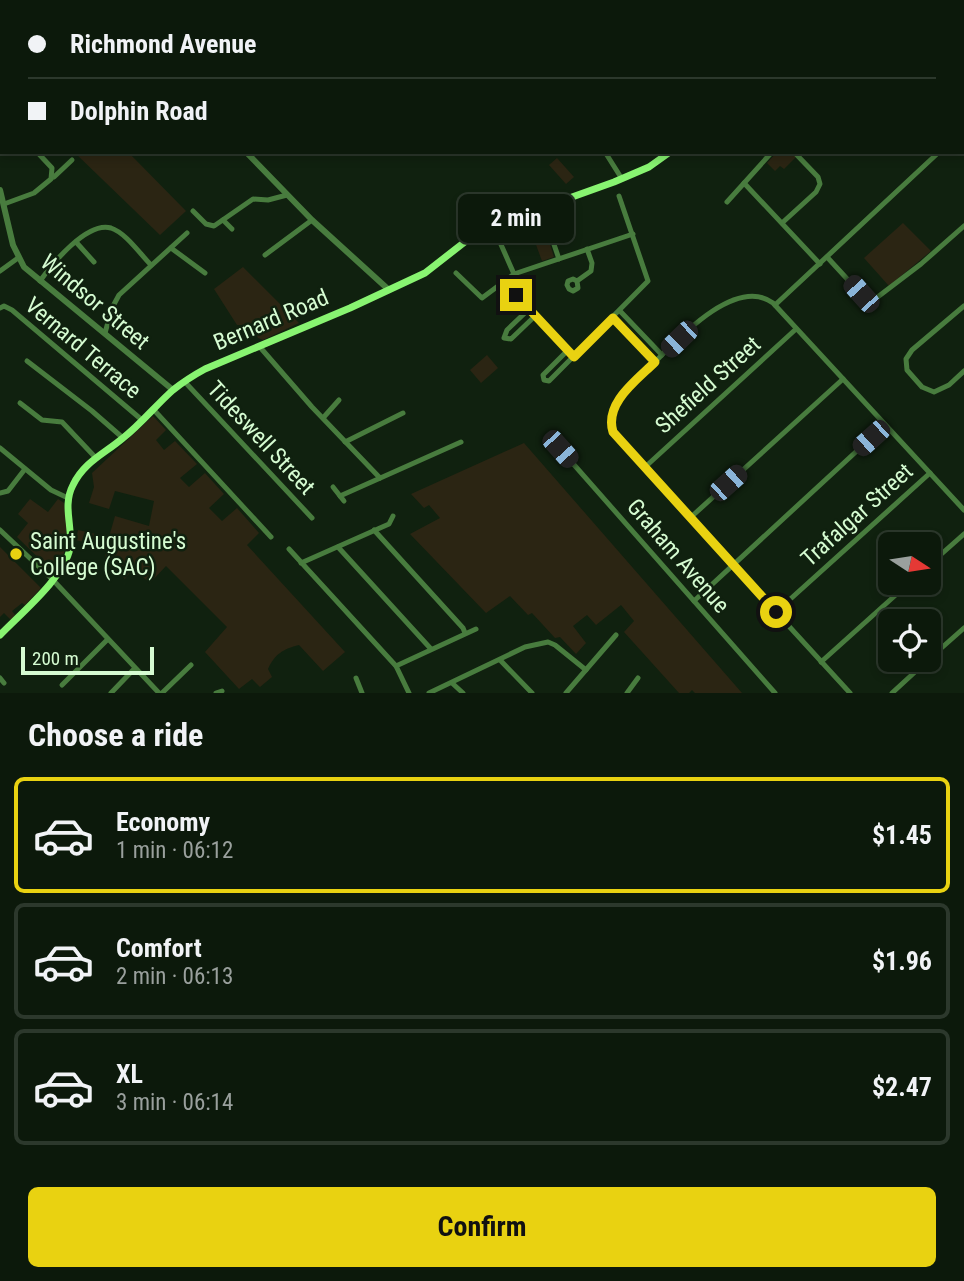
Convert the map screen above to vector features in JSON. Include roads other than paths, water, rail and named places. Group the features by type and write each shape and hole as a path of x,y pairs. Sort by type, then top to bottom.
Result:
{"main road":[{"name":"Bernard Road","path":"68,498 81,473 95,457 123,438 173,390 205,369 425,273 466,241 497,224 622,179 649,167 667,154"},
{"path":"0,635 62,567 70,547 68,498"}],"street":[{"path":"424,0 435,0"},
{"path":"39,154 52,168 51,179"},
{"path":"248,154 312,220 389,290"},
{"path":"606,154 622,179"},
{"path":"727,202 770,154"},
{"path":"782,223 816,192 820,184 818,177 796,154"},
{"path":"775,305 937,154"},
{"path":"4,204 31,194 72,160"},
{"path":"744,183 820,264"},
{"name":"Windsor Street","path":"0,190 18,258 40,281 173,390"},
{"path":"193,211 210,226 214,226 253,199 268,200 287,195"},
{"path":"568,350 543,374 544,380 549,381 574,357 645,286 648,279 619,196"},
{"path":"223,220 233,229"},
{"path":"265,255 312,220"},
{"path":"547,224 559,259"},
{"path":"827,257 861,294 868,299 875,299 921,264 964,226"},
{"path":"40,281 58,258 96,229 112,229 151,265"},
{"path":"105,333 114,303 187,233"},
{"path":"456,272 481,298 514,274 633,234"},
{"path":"499,240 514,274"},
{"path":"76,242 94,262"},
{"path":"172,248 205,273"},
{"path":"577,281 593,268 587,250"},
{"path":"0,271 18,258"},
{"path":"504,282 574,357"},
{"path":"850,693 617,438 611,425 614,408 624,394 700,318 715,309 753,296 766,299 775,305 964,510"},
{"name":"Vernard Terrace","path":"0,308 4,306 12,310 142,420"},
{"path":"964,306 909,353 905,365 922,387 934,392 945,388 964,371"},
{"path":"529,309 507,330 504,338 511,339 535,316"},
{"path":"620,311 662,355"},
{"path":"613,318 655,362"},
{"name":"Shefield Street","path":"644,468 796,329"},
{"path":"259,346 380,478"},
{"path":"27,361 123,438"},
{"path":"690,518 843,379"},
{"name":"Tideswell Street","path":"184,382 312,519"},
{"path":"323,418 339,400"},
{"path":"20,403 42,419 62,422 95,457"},
{"path":"153,409 271,537"},
{"path":"345,442 403,414"},
{"path":"694,601 886,425"},
{"path":"333,487 342,498 461,442"},
{"name":"Graham Avenue","path":"554,442 775,693"},
{"path":"0,448 51,490 68,498"},
{"path":"0,493 8,491 25,469"},
{"name":"Trafalgar Street","path":"776,612 930,473"},
{"path":"302,562 389,524 393,516"},
{"path":"0,530 52,579 161,693 191,665"},
{"path":"374,530 465,633"},
{"path":"942,553 964,534"},
{"path":"338,547 431,649"},
{"path":"289,550 397,666 409,693"},
{"path":"821,662 896,595"},
{"path":"941,648 964,628"},
{"path":"397,666 476,629"},
{"path":"566,693 615,635"},
{"path":"62,685 108,639"},
{"path":"429,693 525,647 548,642 586,670"},
{"path":"500,660 532,693"},
{"path":"111,693 135,668"},
{"path":"892,693 915,672"},
{"path":"356,678 362,693"},
{"path":"627,693 638,678"},
{"path":"452,683 463,693"}],"place":[{"name":"Saint Augustine's College (SAC)","path":"16,554"}]}
